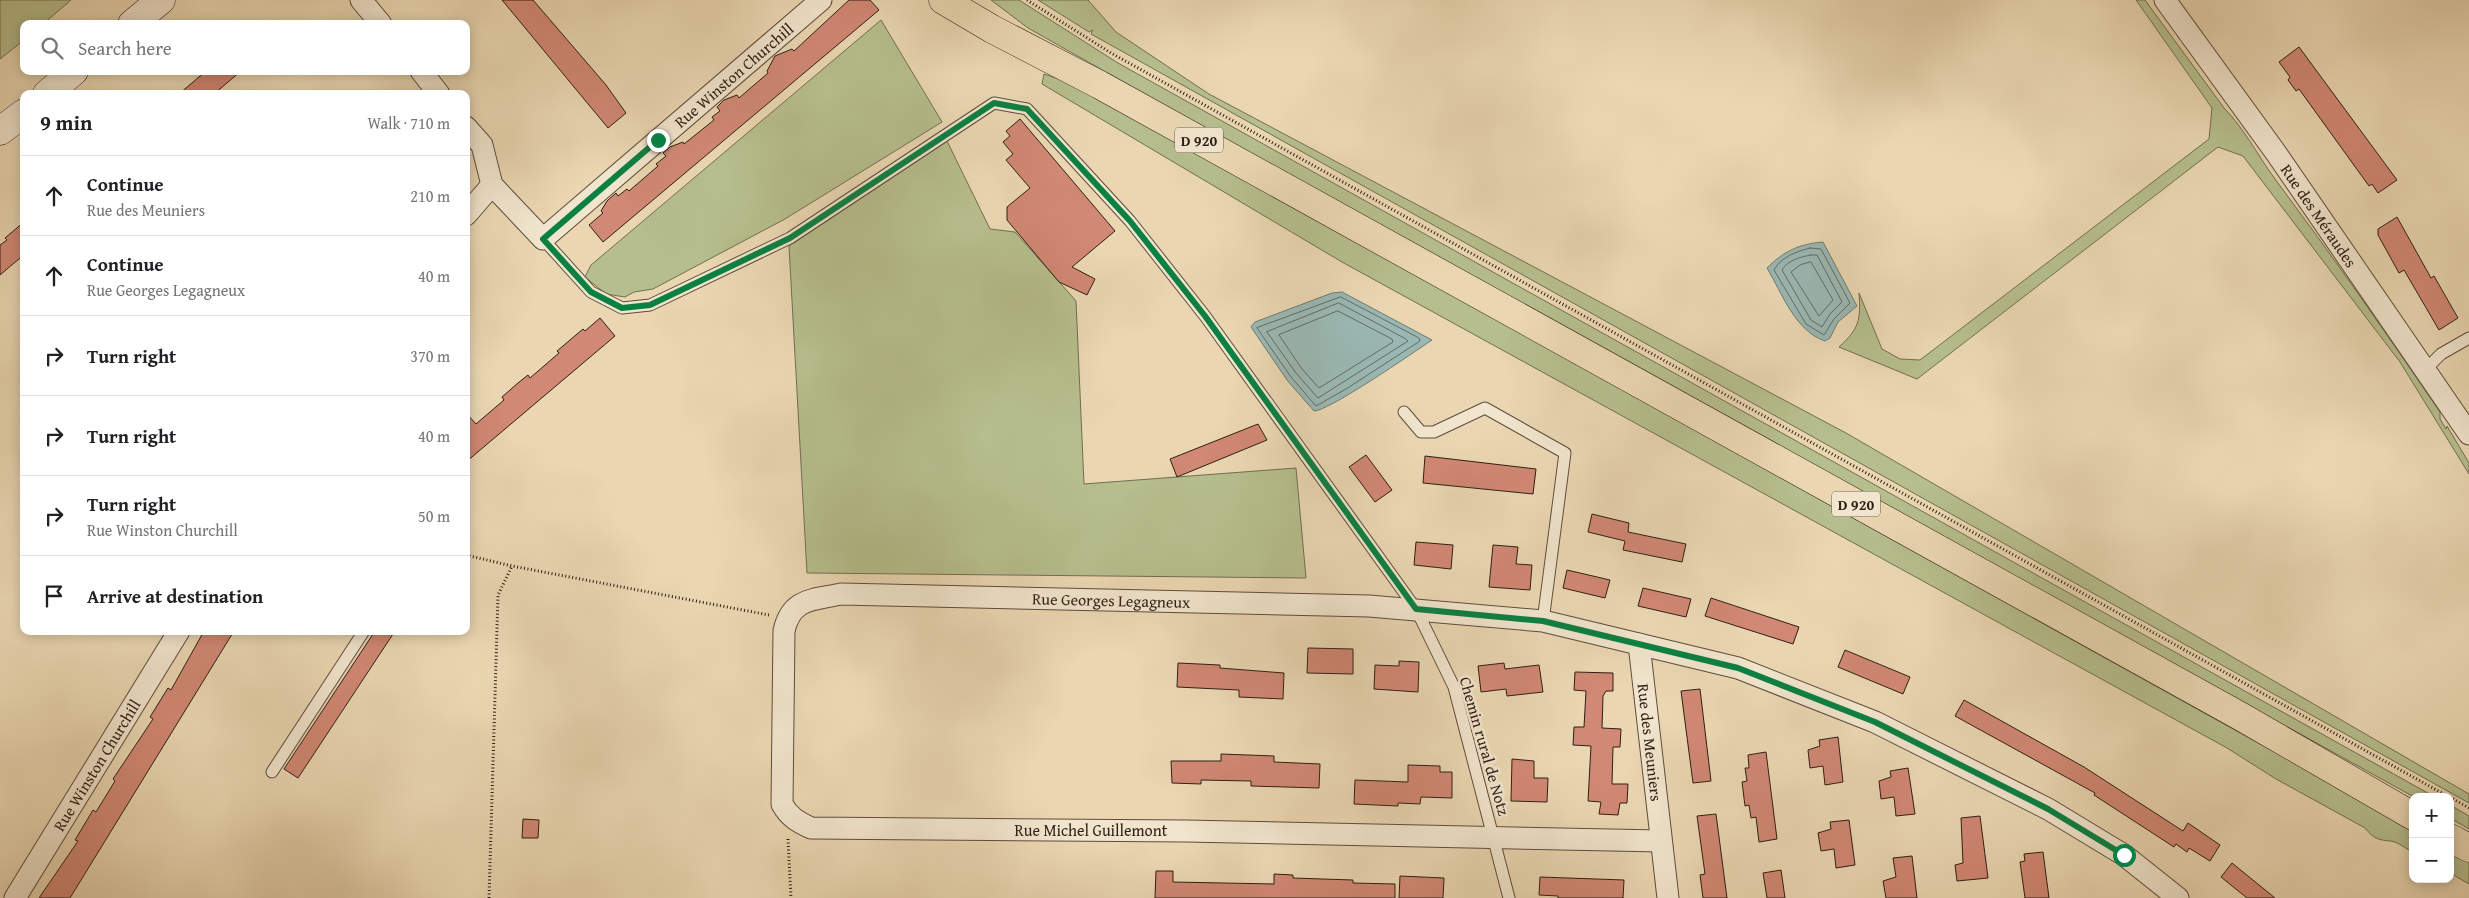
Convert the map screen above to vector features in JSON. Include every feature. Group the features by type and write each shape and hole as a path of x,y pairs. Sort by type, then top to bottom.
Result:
{"main road":[{"path":"137,20 161,0"},
{"name":"D 920","path":"943,0 992,29 1100,85 2240,716 2409,814"},
{"name":"D 920","path":"979,0 1100,85"},
{"path":"52,90 69,75"},
{"path":"0,131 20,116"},
{"path":"2454,840 2469,848"}],"street":[{"path":"362,0 378,20"},
{"name":"Rue Winston Churchill","path":"543,239 821,0"},
{"name":"Rue des Méraudes","path":"2165,0 2276,153 2469,434"},
{"path":"423,75 436,90"},
{"path":"470,132 482,145 492,185 543,239"},
{"path":"470,210 492,185"},
{"name":"Rue Georges Legagneux","path":"787,618 801,602 841,594 1368,606 1543,621"},
{"path":"787,618 784,631 782,719 782,804 787,813"},
{"path":"1543,621 1738,668 1875,722 2048,809 2124,855 2178,898"},
{"name":"Rue Winston Churchill","path":"15,898 177,635"},
{"name":"Rue des Meuniers","path":"1639,644 1668,898"},
{"name":"Rue Michel Guillemont","path":"787,813 798,822 811,828 1176,830 1494,837"},
{"path":"1494,837 1660,841"}],"lane":[{"name":"Chemin rural de Notz","path":"543,239 591,292 622,308 650,305 790,238 994,103 1027,109 1130,221 1205,316 1416,609 1454,687 1509,898"},
{"path":"2425,370 2441,354 2469,338"},
{"path":"1404,412 1421,432 1434,432 1485,408 1565,453 1543,621"},
{"path":"272,772 361,635"}],"path":[{"path":"1027,0 1111,53 2443,793"},
{"path":"470,556 512,566 787,618"},
{"path":"489,898 498,595 512,566"},
{"path":"2454,799 2469,808"},
{"path":"787,813 792,898"}],"green space":[{"path":"0,0 71,0 48,20 20,20 20,43 0,59"},
{"path":"991,0 1019,0 1118,63 2428,793 2409,794 1028,28"},
{"path":"1038,0 1088,0 1116,32 1209,94 1846,433 2469,794 2469,803 1091,34 1093,30 1089,32"},
{"path":"2136,0 2145,0 2224,108 2238,124 2275,179 2359,294 2440,412 2440,419 2446,429 2447,426 2469,463 2469,474 2400,362 2243,156 2218,147 1917,379 1839,347 1855,329 1860,310 1859,293 1882,349 1900,359 1920,360 2209,139 2212,108"},
{"path":"881,20 942,122 785,219 653,289 634,292 625,297 606,294 585,277 591,265"},
{"path":"1044,74 1070,83 2409,827 2409,850 2397,843 2371,835 2365,828 2276,779 2227,748 1342,262 1042,84"},
{"path":"947,141 990,229 1015,232 1076,301 1084,484 1296,468 1306,578 807,573 789,246"},
{"path":"2454,807 2469,816 2469,829 2454,820"},
{"path":"2454,852 2469,861 2469,884 2454,875"}],"water":[{"path":"1823,242 1857,306 1838,322 1830,338 1825,341 1805,329 1797,320 1767,268 1792,249"},
{"path":"1342,292 1432,340 1353,392 1336,402 1314,411 1287,380 1251,327 1255,322 1332,293"}],"building":[{"path":"502,0 533,0 606,85 626,113 608,128"},
{"path":"849,0 870,0 879,10 603,242 589,225 603,213 601,211 607,201 616,193 618,196 627,189 629,191 658,166 656,164 666,156 663,153 670,147 683,142 684,144 714,120 712,117 720,111 717,107 724,100 737,95 739,98 768,73 767,71 775,56 792,49 794,51"},
{"path":"2299,47 2397,180 2378,193 2372,184 2369,186 2299,89 2296,91 2288,80 2290,77 2279,62"},
{"path":"201,75 236,75 219,90 184,90"},
{"path":"1020,119 1115,231 1072,267 1095,279 1087,295 1059,282 1007,220 1007,207 1030,188 1006,160 1013,154 1003,142 1010,136 1006,131"},
{"path":"2397,217 2431,278 2434,276 2458,318 2439,330 2404,270 2399,273 2378,235 2378,229"},
{"path":"20,225 20,258 0,275 0,245 7,240 5,238"},
{"path":"600,318 615,336 470,459 470,417 476,424 504,400 502,397 518,383 528,375 530,378 559,353 557,351 583,329 585,331"},
{"path":"1258,424 1267,440 1177,477 1170,459"},
{"path":"1366,455 1392,490 1375,502 1349,467"},
{"path":"1425,456 1536,469 1533,494 1423,483"},
{"path":"1592,514 1629,523 1628,532 1686,544 1682,562 1623,550 1625,541 1588,532"},
{"path":"1416,542 1453,545 1451,569 1414,565"},
{"path":"1493,545 1518,547 1516,564 1532,565 1530,590 1489,587"},
{"path":"1567,570 1610,580 1605,598 1563,588"},
{"path":"1643,588 1691,599 1686,617 1638,606"},
{"path":"1711,598 1799,627 1793,644 1705,616"},
{"path":"202,635 232,635 70,898 39,898 78,841 75,840 93,810 96,812 115,781 113,779 153,719 150,717 168,688 171,690"},
{"path":"372,635 392,635 298,778 284,769"},
{"path":"1308,648 1353,649 1353,674 1307,673"},
{"path":"1845,650 1910,677 1903,694 1838,667"},
{"path":"1399,661 1419,662 1418,692 1374,689 1375,665 1399,666"},
{"path":"1178,663 1220,665 1220,668 1284,673 1283,699 1239,697 1239,690 1177,687"},
{"path":"1504,663 1505,669 1539,665 1543,692 1507,696 1506,689 1481,692 1478,666"},
{"path":"1575,672 1613,673 1613,691 1606,691 1603,696 1602,728 1621,729 1620,747 1613,747 1612,784 1628,784 1627,803 1620,803 1618,815 1599,814 1601,802 1588,801 1591,746 1573,745 1574,727 1584,727 1586,691 1574,690"},
{"path":"1700,689 1711,781 1693,783 1681,691"},
{"path":"1964,700 2084,767 2183,831 2188,823 2220,845 2210,861 2189,848 2187,852 2176,844 2174,847 2094,795 2095,793 1955,716"},
{"path":"1838,737 1843,782 1825,785 1823,766 1810,768 1808,750 1820,746 1819,740"},
{"path":"1766,752 1777,839 1759,842 1756,817 1751,818 1749,805 1745,806 1742,782 1747,781 1745,768 1749,768 1748,755"},
{"path":"1221,754 1274,756 1274,762 1320,764 1319,788 1251,786 1251,781 1201,780 1201,784 1172,783 1171,761 1221,761"},
{"path":"1512,759 1534,761 1534,778 1548,778 1547,802 1511,801"},
{"path":"1408,765 1440,766 1440,772 1452,772 1452,798 1421,797 1420,804 1398,803 1398,806 1354,804 1355,780 1408,782"},
{"path":"1908,768 1915,814 1896,816 1894,797 1881,799 1879,781 1891,777 1890,771"},
{"path":"1716,814 1727,898 1703,898 1700,875 1705,874 1697,816"},
{"path":"1980,816 1988,878 1957,881 1955,865 1963,863 1961,818"},
{"path":"523,819 539,820 538,838 522,838"},
{"path":"1849,820 1855,865 1836,868 1834,849 1821,851 1818,833 1831,829 1830,822"},
{"path":"2043,852 2049,898 2025,898 2020,862 2025,861 2024,854"},
{"path":"1912,856 1917,898 1886,898 1883,881 1896,877 1893,858"},
{"path":"2232,863 2275,898 2247,898 2221,877"},
{"path":"1781,870 1785,898 1767,898 1763,873"},
{"path":"1156,871 1173,871 1173,882 1274,884 1274,874 1293,875 1293,878 1353,880 1353,883 1395,884 1395,898 1155,898"},
{"path":"1400,876 1444,878 1443,898 1399,898"},
{"path":"1540,877 1624,880 1623,898 1558,898 1558,896 1539,895"}],"route":[{"path":"658,140 543,239 591,292 622,308 650,305 790,238 994,103 1027,109 1130,221 1205,316 1416,609 1543,621 1738,668 1875,722 2048,809 2124,855"}]}
